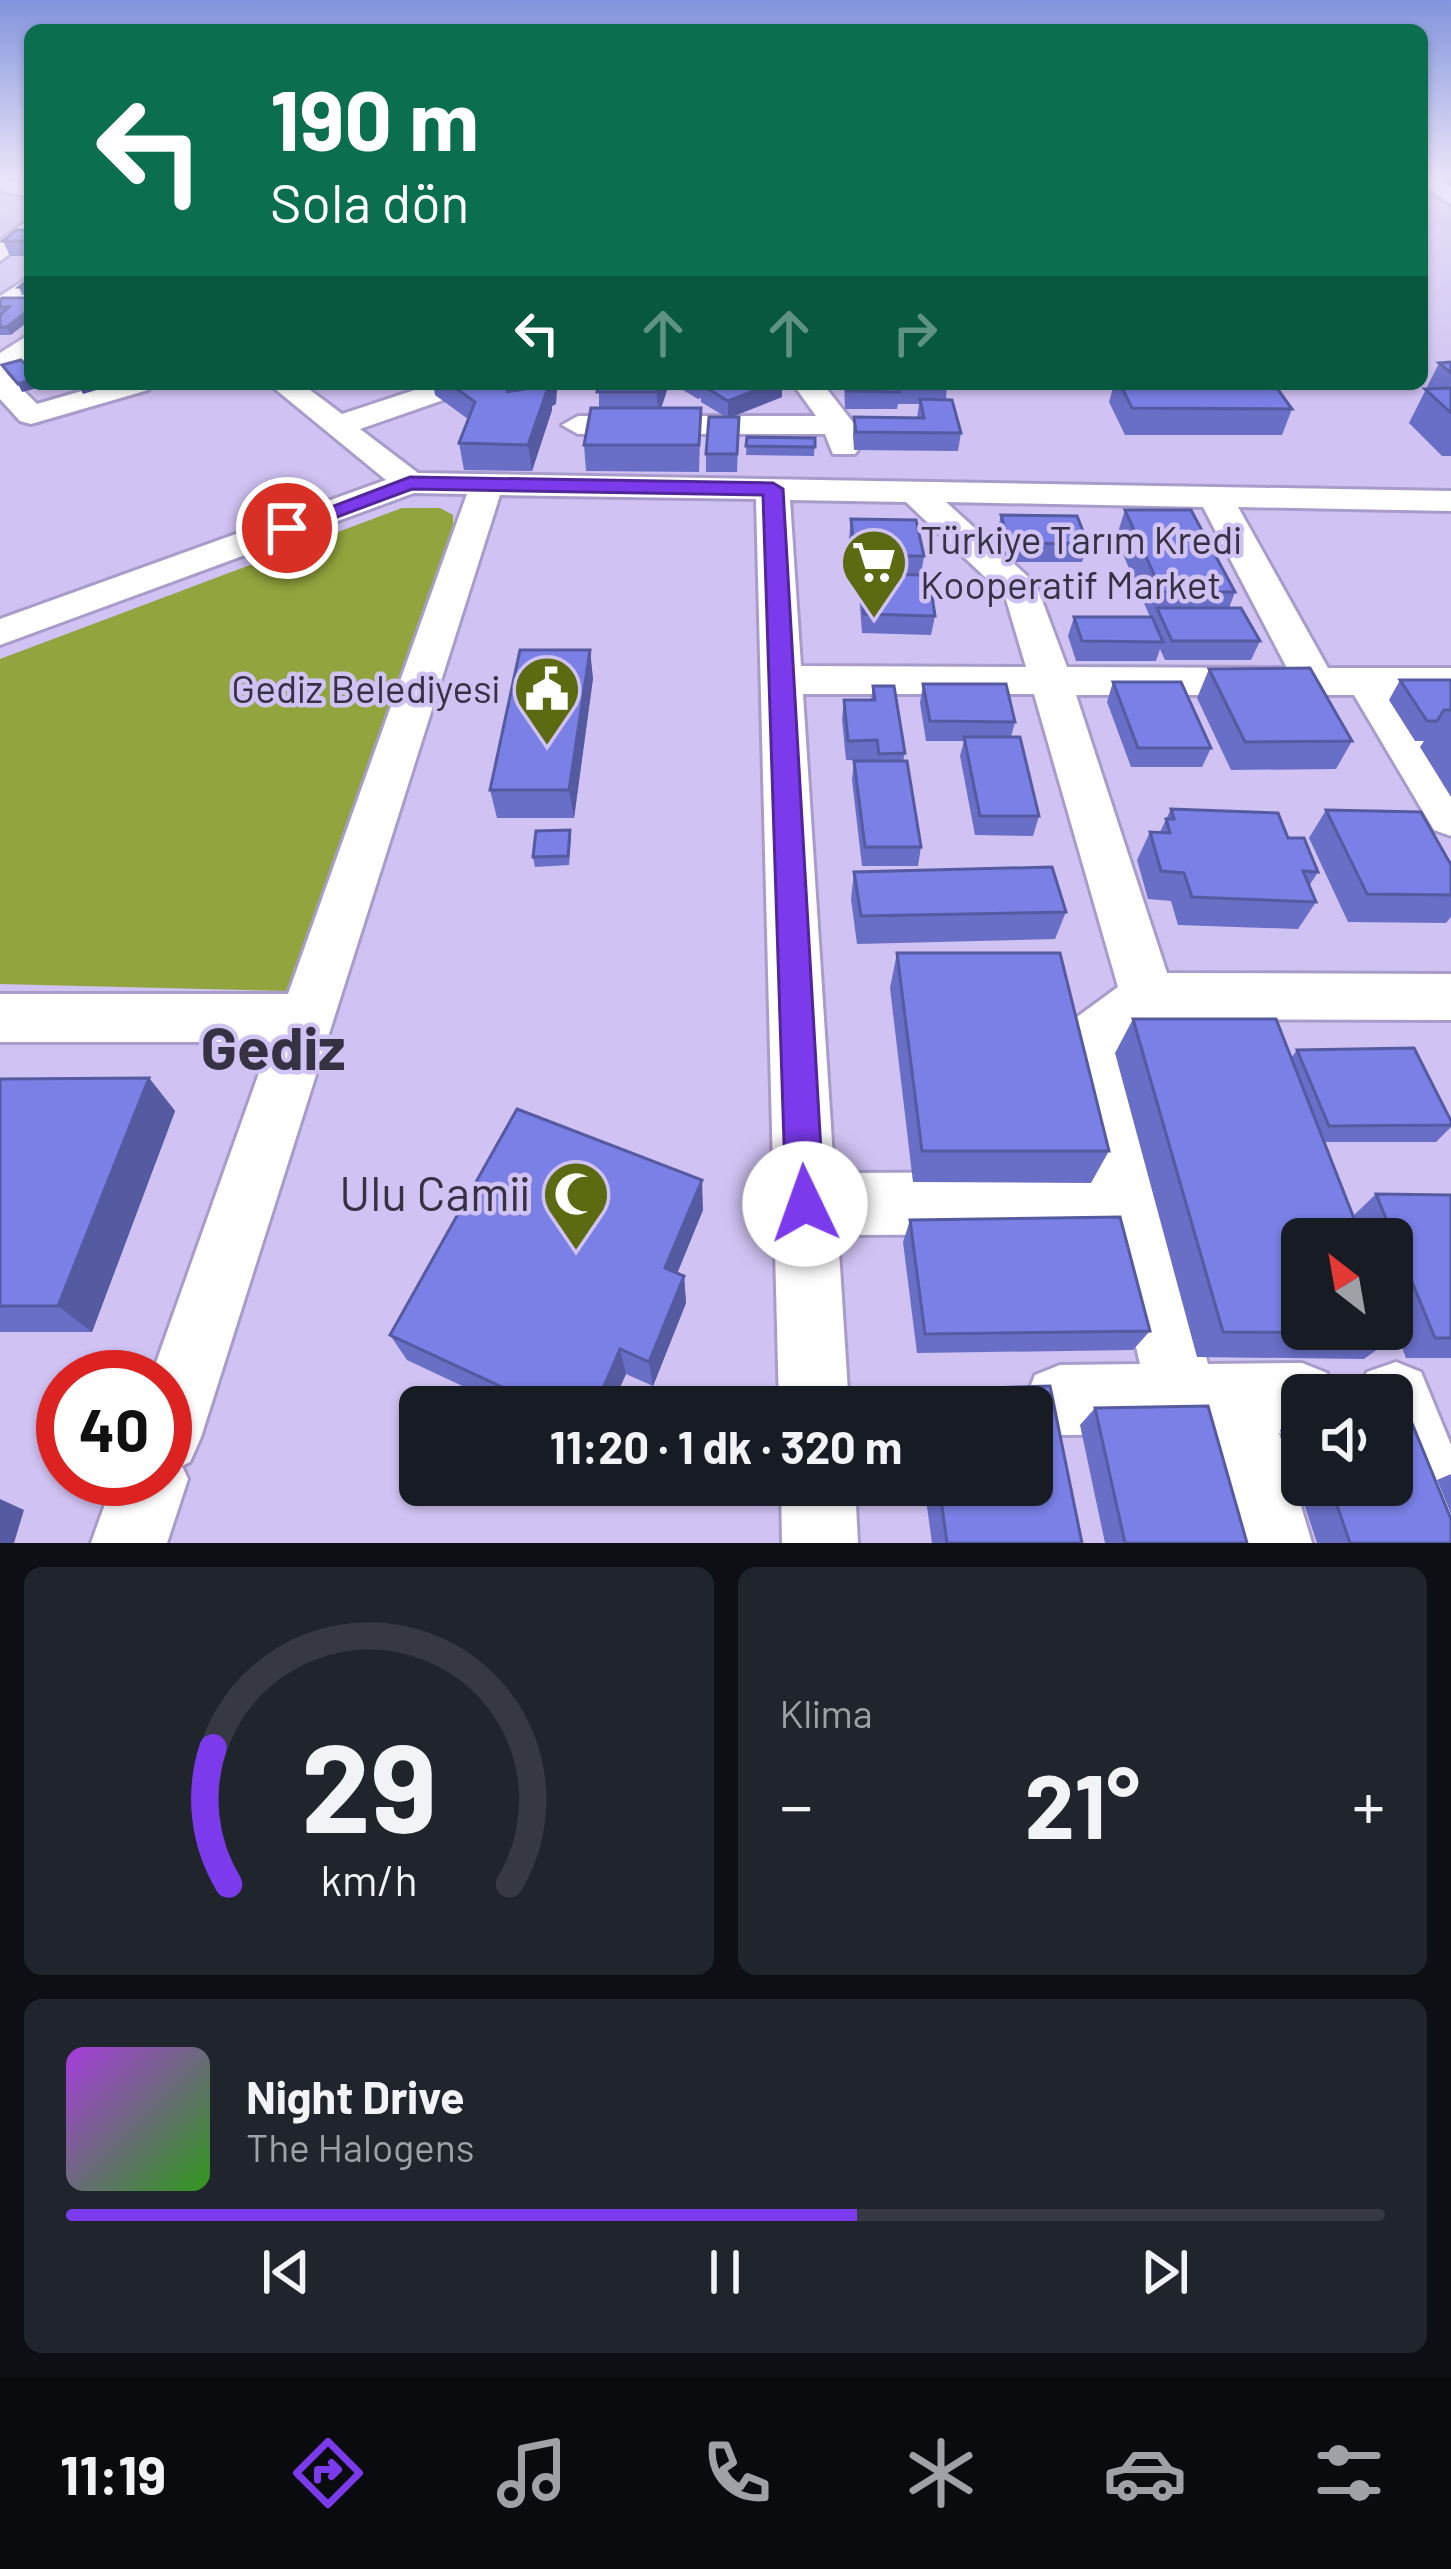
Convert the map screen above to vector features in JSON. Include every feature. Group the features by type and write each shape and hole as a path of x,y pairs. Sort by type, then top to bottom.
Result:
{"street":[{"path":"0,309 24,290"},
{"path":"0,369 23,348"},
{"path":"0,381 31,415"},
{"path":"31,415 62,390"},
{"path":"31,415 117,390"},
{"path":"292,390 410,483"},
{"path":"338,427 445,390"},
{"path":"560,486 588,390"},
{"path":"813,390 839,425 854,491"},
{"path":"578,424 839,425"},
{"path":"0,633 410,483 1451,501"},
{"path":"192,1357 487,484"},
{"path":"773,489 813,1386"},
{"path":"915,492 1023,592 1148,996"},
{"path":"1215,497 1316,683"},
{"path":"782,680 1052,685 1451,682"},
{"path":"1367,683 1451,818"},
{"path":"1274,1543 1239,1399 1134,1203 1093,1038 1148,996 1451,997"},
{"path":"0,1018 307,1018"},
{"path":"805,1204 1134,1203"},
{"path":"1060,1400 1239,1399"},
{"path":"1413,1441 1451,1538"},
{"path":"129,1543 142,1506"},
{"path":"819,1506 820,1543"}],"green space":[{"path":"402,508 440,508 453,515 453,530 289,991 0,984 0,659"}],"building":[{"path":"24,298 24,314 7,327 0,327 0,315 9,307 0,307 0,300"},
{"path":"21,360 24,382 18,384 2,365"},
{"path":"1451,388 1451,413 1426,390"},
{"path":"458,390 547,390 528,445 459,443 475,402"},
{"path":"598,390 658,390 657,392"},
{"path":"710,390 756,390 728,401"},
{"path":"1123,390 1278,390 1292,409 1132,408"},
{"path":"920,399 952,400 961,433 856,432 854,417 924,418"},
{"path":"591,408 701,408 699,445 584,445"},
{"path":"709,417 739,417 737,454 706,454"},
{"path":"747,437 815,438 815,447 746,446"},
{"path":"1125,510 1191,510 1235,592 1162,592"},
{"path":"1001,515 1077,516 1088,544 1009,543"},
{"path":"851,519 916,520 924,556 855,556"},
{"path":"861,574 929,575 935,616 864,614"},
{"path":"1157,608 1241,608 1260,641 1172,641"},
{"path":"1074,617 1152,617 1163,642 1082,641"},
{"name":"Gediz Belediyesi","path":"520,650 590,650 569,790 490,790"},
{"path":"1310,668 1352,741 1245,742 1209,669"},
{"path":"1400,680 1451,680 1451,710 1444,710 1437,721 1427,721"},
{"path":"1113,682 1181,682 1211,748 1138,748"},
{"path":"923,684 1006,684 1015,722 930,721"},
{"path":"873,686 894,686 905,753 879,754 877,740 848,741 844,700 875,700"},
{"path":"964,737 1020,737 1039,816 980,816"},
{"path":"854,761 907,761 921,847 865,847"},
{"path":"1171,809 1278,813 1288,838 1304,838 1318,872 1303,871 1316,902 1192,897 1184,873 1161,871 1150,832 1170,833 1166,819 1174,819"},
{"path":"1326,810 1421,812 1451,865 1451,895 1367,894"},
{"path":"570,830 568,856 533,857 536,831"},
{"path":"1052,867 1066,912 861,916 854,872"},
{"path":"897,953 1060,953 1109,1151 922,1151"},
{"path":"1133,1019 1276,1019 1354,1218 1281,1218 1281,1332 1223,1332"},
{"path":"1414,1048 1451,1125 1329,1126 1297,1050"},
{"path":"149,1078 58,1306 0,1306 0,1079"},
{"name":"Ulu Camii","path":"517,1109 702,1180 665,1268 684,1276 649,1362 620,1349 604,1386 500,1386 390,1335"},
{"path":"1376,1194 1451,1195 1451,1338 1435,1338 1413,1284 1413,1218 1386,1218"},
{"path":"1120,1217 1150,1331 925,1334 910,1220"},
{"path":"1053,1401 1082,1543 947,1543 942,1506 1053,1506"},
{"path":"1208,1406 1247,1543 1125,1543 1095,1408"},
{"path":"1413,1426 1451,1519 1451,1543 1350,1543 1337,1506 1413,1506"}],"place":[{"name":"Türkiye Tarım Kredi Kooperatif Market","path":"874,621"},
{"name":"Gediz Belediyesi","path":"547,748"},
{"name":"Ulu Camii","path":"576,1253"}],"district":[{"name":"Gediz","path":"273,1049"}],"route":[{"path":"287,528 410,483 773,489 805,1204"}]}
